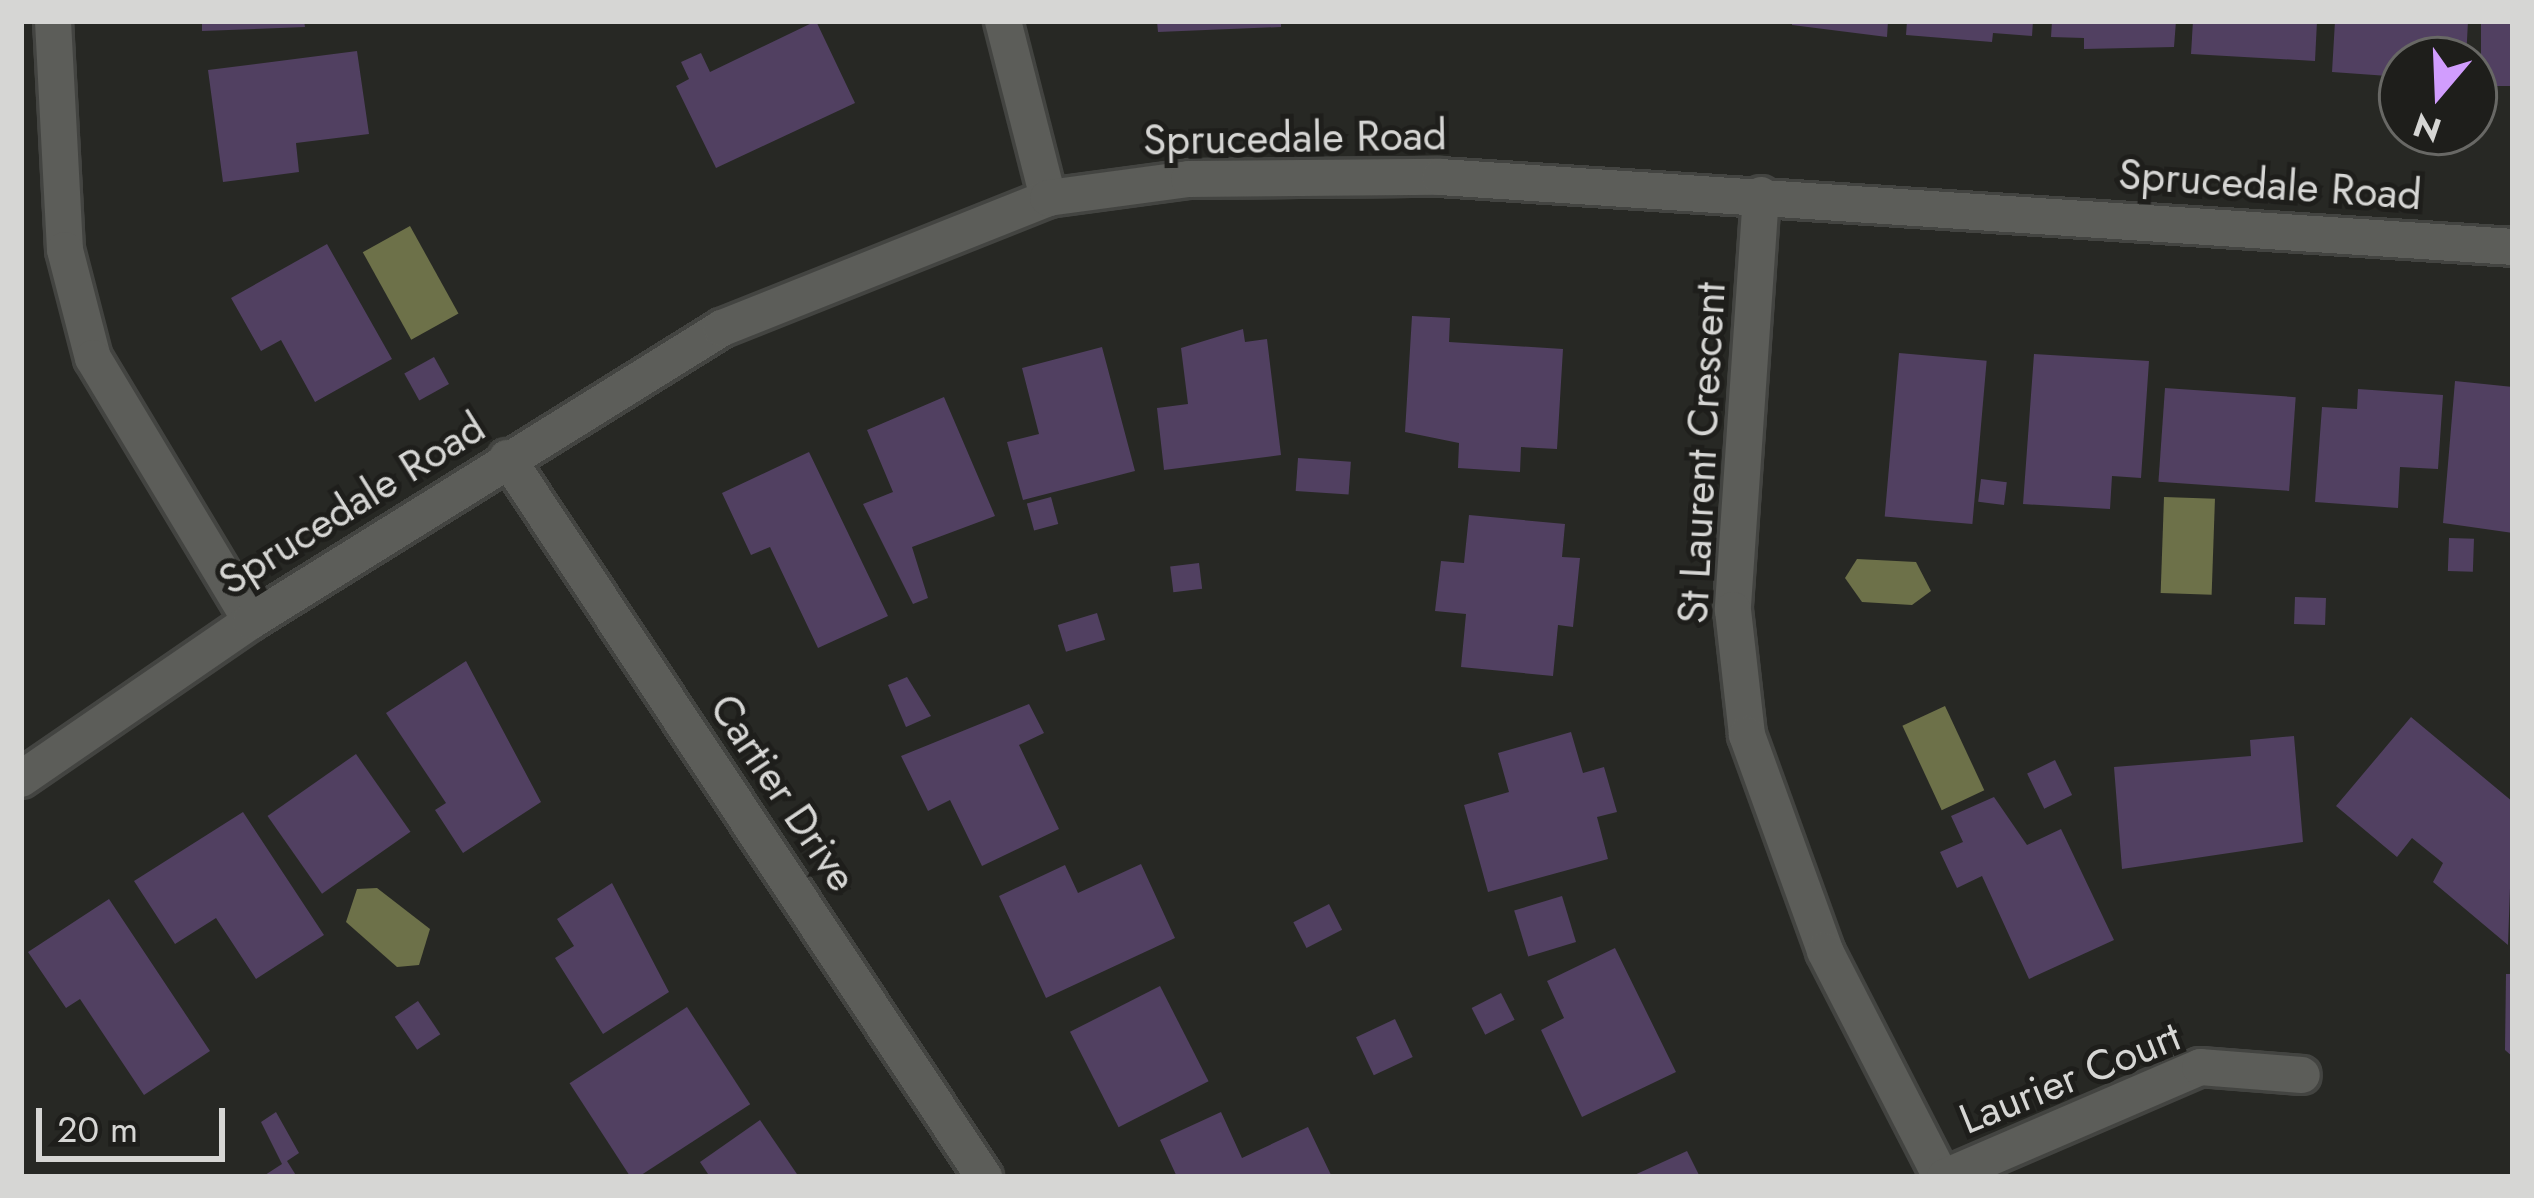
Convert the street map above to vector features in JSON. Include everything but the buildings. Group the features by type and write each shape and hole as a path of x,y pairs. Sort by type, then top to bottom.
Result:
{"street":[{"path":"53,21 64,250 93,358 251,621"},
{"path":"1003,21 1048,198"},
{"name":"Sprucedale Road","path":"21,779 251,621 722,328 1048,198 1316,176 1761,196 2513,247"},
{"name":"St Laurent Crescent","path":"1761,196 1732,610 1747,735 1812,921 1943,1177"},
{"name":"Cartier Drive","path":"507,458 984,1177"},
{"name":"Laurier Court","path":"1943,1177 2200,1067 2302,1075"}],"shaded area":[{"path":"410,226 458,313 411,340 363,252"},
{"path":"2164,497 2215,499 2212,595 2161,593"},
{"path":"1857,559 1916,562 1931,591 1912,605 1862,602 1845,578"},
{"path":"1945,706 1984,790 1942,810 1902,726"},
{"path":"377,888 430,929 419,965 397,967 346,922 357,889"}]}
